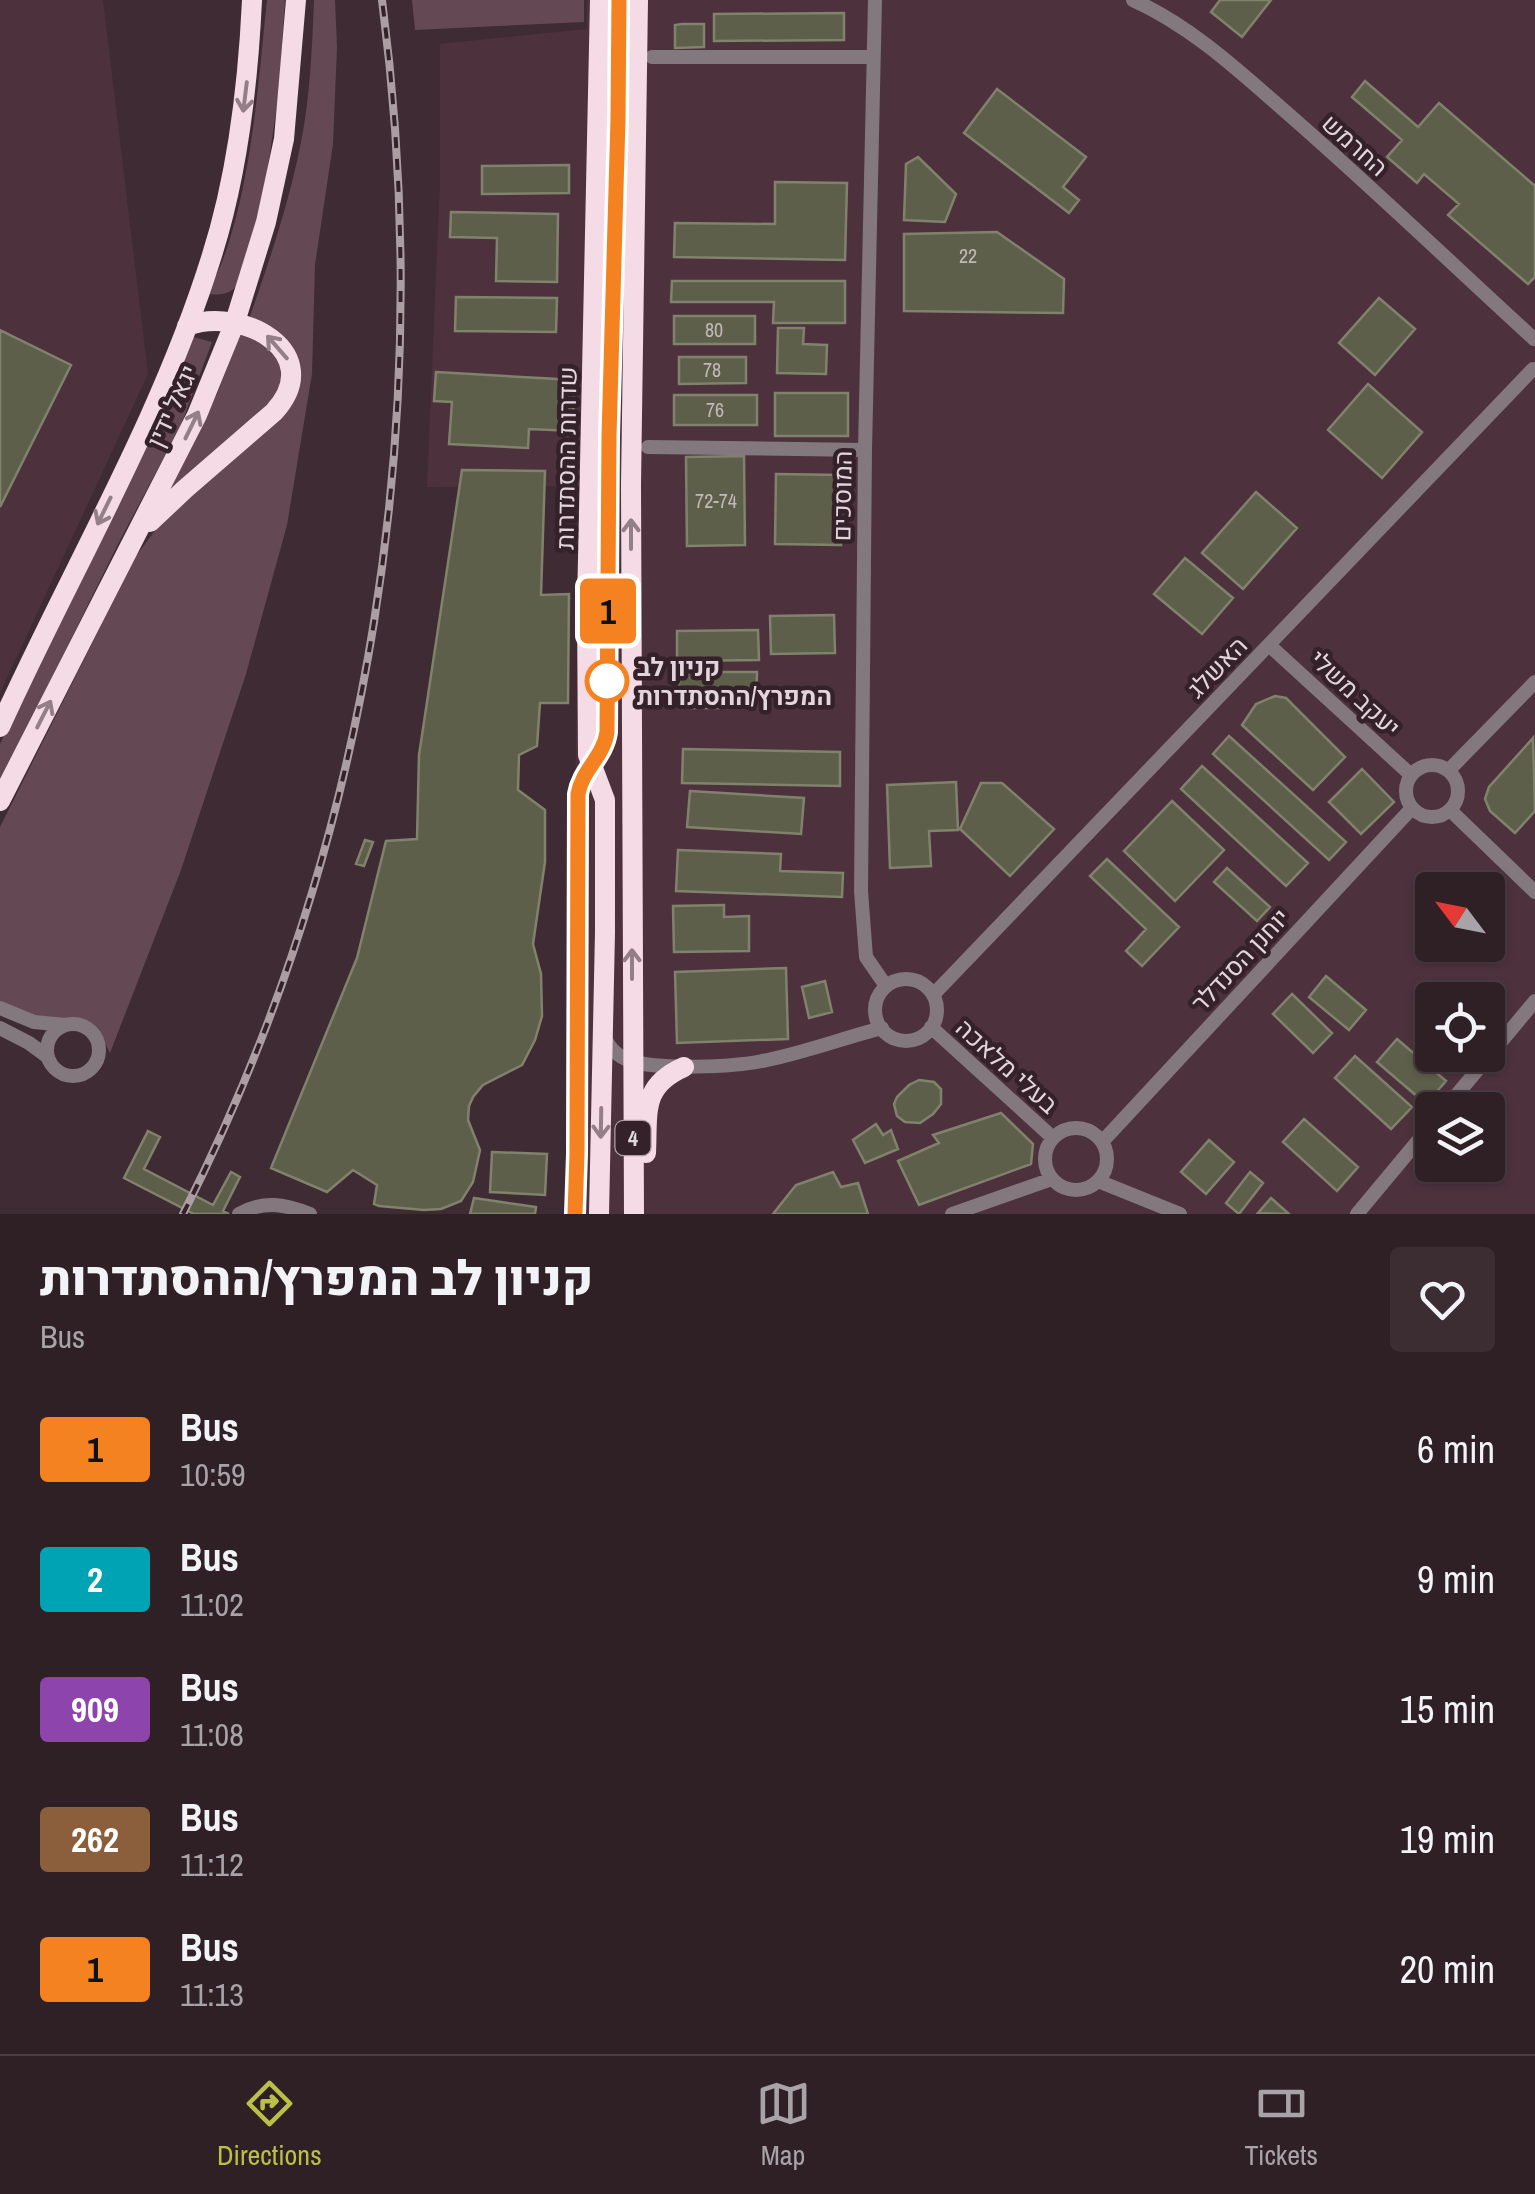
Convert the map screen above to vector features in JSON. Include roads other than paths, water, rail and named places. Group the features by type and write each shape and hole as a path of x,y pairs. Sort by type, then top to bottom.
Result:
{"highway":[{"name":"יגאל ידין","path":"0,727 151,412 212,254 234,166 248,73 252,0"},
{"name":"יגאל ידין","path":"0,802 197,415 235,322 277,175 291,77 296,0"},
{"name":"שדרות ההסתדרות","path":"599,1214 605,800 588,755 587,625 600,0"},
{"name":"4","path":"635,1214 630,485 638,0"},
{"path":"130,547 168,504 274,412 287,393 290,370 282,350 259,330 215,320 187,326"},
{"path":"635,1214 646,1161 648,1100 661,1080 684,1067"}],"street":[{"name":"המוסכים","path":"875,0 861,891 866,958 886,986"},
{"name":"החרמש","path":"1133,0 1152,8 1217,52 1308,131 1532,354"},
{"path":"652,57 872,57"},
{"name":"האשלג","path":"934,995 1269,645 1532,354"},
{"path":"648,447 865,450"},
{"name":"יעקב משלי","path":"1269,645 1411,775"},
{"path":"1448,770 1535,682"},
{"path":"1432,764 1448,770 1458,793 1450,810 1423,816 1408,802 1406,788 1411,775 1432,764"},
{"name":"יוחנן הסנדלר","path":"1102,1142 1412,808"},
{"path":"1450,810 1535,892"},
{"path":"912,979 934,995 937,1012 925,1034 906,1040 888,1035 882,1028 876,1011 886,986 912,979"},
{"path":"1459,1092 1535,1001"},
{"path":"0,1008 34,1022 67,1024 82,1025 94,1034 100,1049 95,1064 82,1075 66,1076 53,1068 48,1057 52,1035 67,1024"},
{"name":"בעלי מלאכה","path":"932,1027 1053,1138"},
{"path":"0,1028 48,1057"},
{"path":"603,1032 612,1049 632,1062 684,1067 762,1062 882,1028"},
{"path":"1078,1128 1096,1135 1102,1142 1107,1162 1098,1181 1080,1190 1052,1180 1045,1154 1060,1132 1078,1128"},
{"path":"1357,1214 1415,1144"},
{"path":"952,1214 1052,1180"},
{"path":"1098,1181 1180,1214"},
{"path":"240,1214 267,1204 310,1214"}],"railway":[{"path":"183,1214 248,1071 302,925 344,775 374,622 393,467 400,312 397,156 382,0"}],"place":[{"name":"קניון לב המפרץ/ההסתדרות","path":"607,681"}]}
